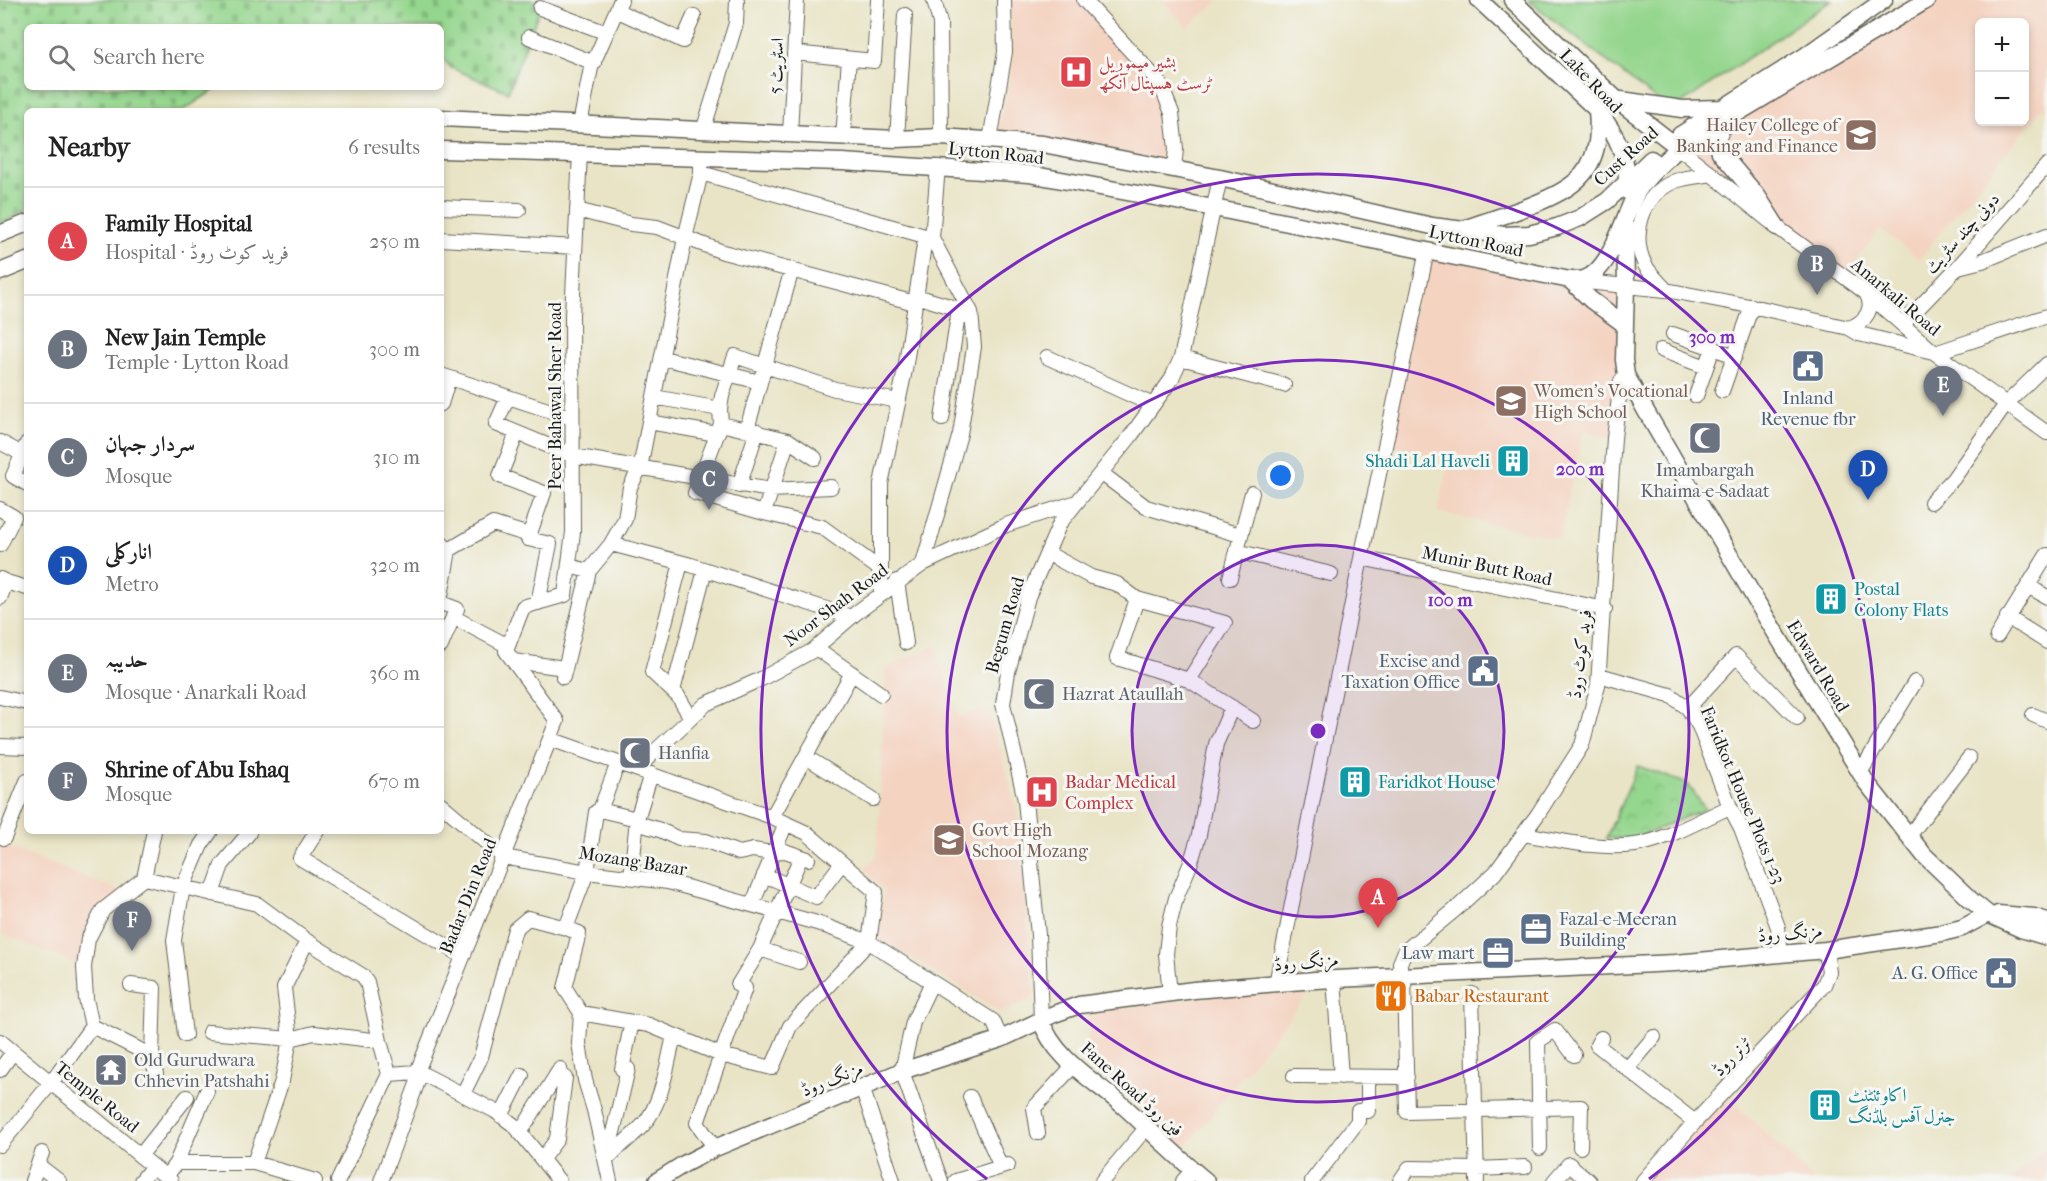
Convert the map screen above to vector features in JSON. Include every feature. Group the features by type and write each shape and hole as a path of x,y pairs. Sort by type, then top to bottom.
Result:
{"main road":[{"name":"Lake Road","path":"1479,0 1597,110 1615,135 1622,150 1627,182 1625,368"},
{"path":"1512,0 1617,100 1675,144"},
{"name":"Cust Road","path":"1724,115 1884,0"},
{"name":"Cust Road","path":"1432,226 1504,235 1529,234 1580,218 1675,144 1927,0"},
{"path":"1617,100 1724,115 1717,138 1720,152 1758,197 1777,227"},
{"path":"1460,230 1526,207 1575,182 1591,162 1596,146 1597,110"},
{"name":"Lytton Road","path":"444,118 843,137 897,139 941,137 1043,144 1220,177 1432,226"},
{"name":"Cust Road","path":"1537,275 1570,280 1584,279 1600,268 1613,246 1625,216 1646,180 1675,144"},
{"name":"Lytton Road","path":"444,150 580,153 701,165 938,167 1029,174 1214,208 1537,275"},
{"path":"0,234 24,224"},
{"path":"0,272 24,262"},
{"path":"1570,280 1590,300 1624,324"},
{"name":"Edward Road","path":"1625,368 1647,414 1860,773 1924,855 1972,901 1988,914 2020,929 2047,937"},
{"path":"1988,914 2034,917 2047,921"},
{"name":"مزنگ روڈ","path":"657,1181 715,1148 902,1071 1001,1039 1079,1005 1334,979 1675,963 1826,950 1942,933 1962,928 1988,914"},
{"name":"Fane Road فین روڈ","path":"1041,1020 1044,1030 1054,1045 1074,1065 1126,1108 1194,1177"}],"street":[{"path":"703,131 736,23 737,0"},
{"name":"اسٹریٹ 5","path":"790,134 797,0"},
{"path":"794,53 874,61 878,0"},
{"path":"934,0 940,23 941,137"},
{"path":"990,140 1005,52 1004,0"},
{"path":"1084,0 1160,83 1172,113 1176,149 1174,169"},
{"path":"580,124 594,63 620,6 683,41 694,16"},
{"path":"540,8 607,33"},
{"path":"897,139 905,15"},
{"path":"529,37 594,63"},
{"path":"843,137 849,58"},
{"name":"Anarkali Road","path":"1675,144 1777,227 1866,293 1935,353 2047,433"},
{"name":"Peer Bahawal Sher Road","path":"508,646 523,607 565,595 573,532 572,315 580,153"},
{"path":"513,661 564,672 590,571 611,544 625,519 630,488 640,468 701,165 932,238"},
{"name":"دونی چند سٹریٹ","path":"1903,324 1958,267 2047,165"},
{"path":"923,564 960,434 974,347 971,312 932,238 938,167"},
{"path":"1666,290 1651,274 1640,250 1639,226 1642,214 1648,202 1664,187 1689,177 1712,174"},
{"name":"Begum Road","path":"1041,1020 1038,935 1024,800 1003,704 1008,672 1028,597 1060,523 1153,405 1171,380 1181,358 1220,177"},
{"path":"444,207 519,210"},
{"path":"577,210 631,225 657,227 723,252 792,270 959,309 942,419"},
{"path":"1958,267 1982,261 2047,235"},
{"path":"881,593 881,484 916,300 924,245 932,238"},
{"path":"444,239 575,247"},
{"path":"1276,984 1361,558 1427,251"},
{"path":"739,486 760,382 792,270"},
{"path":"1570,280 1666,290 1752,306 1849,328 1859,334 1935,353 2047,316"},
{"path":"1849,328 1861,324 1867,315 1870,305 1866,293"},
{"path":"1722,391 1752,306"},
{"path":"1673,334 1735,356"},
{"path":"1696,396 1713,348"},
{"path":"1660,351 1706,367"},
{"path":"881,570 822,527 695,493 719,429 720,409 728,374 735,356 835,389 898,400"},
{"path":"1047,357 1153,405"},
{"path":"663,358 760,382"},
{"path":"1181,358 1284,385"},
{"path":"1931,502 1953,479 2007,403 2047,364"},
{"name":"فرید کوٹ روڈ","path":"1476,1110 1407,1112 1400,963 1405,951 1495,873 1524,834 1582,745 1598,685 1605,609 1614,438 1621,381 1625,368"},
{"path":"445,377 572,418"},
{"path":"508,397 496,424 573,456 771,490 831,487"},
{"path":"654,397 720,409"},
{"path":"649,422 752,430 788,440 815,458"},
{"path":"517,433 500,476 544,493 528,539 550,544 538,603"},
{"path":"764,513 788,440"},
{"path":"0,442 24,449"},
{"path":"24,451 13,476 24,482"},
{"path":"1101,473 1146,507 1240,535"},
{"path":"1230,578 1252,493"},
{"name":"Noor Shah Road","path":"636,769 706,704 764,677 816,648 851,616 923,564 1006,525 1077,502"},
{"path":"0,509 14,517 0,545"},
{"path":"445,547 494,524 529,535"},
{"path":"611,544 705,570 851,616"},
{"path":"1236,551 1331,574"},
{"path":"1047,553 1091,577 1117,584 1137,598 1225,622 1189,680"},
{"path":"1997,636 2047,555"},
{"name":"Munir Butt Road","path":"1361,558 1605,609"},
{"path":"681,563 652,672 673,692 692,718"},
{"path":"569,566 590,571"},
{"path":"673,692 705,570"},
{"path":"0,598 3,580 24,587"},
{"path":"897,581 906,643"},
{"path":"2028,586 2047,597"},
{"path":"1137,598 1117,658 1189,680 1254,721"},
{"path":"444,604 457,609 444,638"},
{"path":"453,617 508,646"},
{"path":"2007,617 2047,642"},
{"name":"Badar Din Road","path":"389,1074 417,1072 557,721 506,651 508,646"},
{"path":"816,648 881,694"},
{"path":"1688,708 1736,656 1797,718"},
{"path":"772,817 852,673"},
{"name":"Faridkot House Plots 1-23","path":"1599,675 1670,695 1688,708 1699,726 1730,807 1741,828 1778,927 1781,954"},
{"path":"1860,773 1915,682"},
{"path":"0,697 24,702"},
{"path":"1170,994 1166,954 1169,926 1176,898 1190,865 1199,835 1216,744 1232,707"},
{"path":"2033,715 2047,721"},
{"path":"550,739 772,817 807,833 876,892 869,942 790,1026 772,1068 721,1055 649,1025 580,1013"},
{"path":"0,746 24,747"},
{"path":"806,757 873,798"},
{"path":"1909,836 1969,758"},
{"path":"567,928 587,872 596,812 600,810 618,763"},
{"path":"631,877 637,821 651,774"},
{"path":"4,838 24,788"},
{"path":"444,807 503,857"},
{"path":"1524,834 1603,846 1637,845 1661,838 1730,807"},
{"path":"600,810 637,821 679,839 706,841 739,853 753,850 785,851 805,858 776,911 760,949 738,986 745,988 697,1123 715,1148"},
{"path":"752,905 786,824"},
{"path":"0,1145 51,1083 92,1026 86,999 84,967 88,939 103,910 144,878 151,834"},
{"path":"185,1035 174,940 183,887 201,845 209,834"},
{"path":"212,894 222,865 250,834"},
{"path":"315,834 300,858 463,956"},
{"name":"Mozang Bazar","path":"503,857 587,872 668,882 817,923 869,942 993,1021 1001,1039"},
{"path":"765,875 816,897 843,863"},
{"path":"144,878 256,904 307,941 363,975 367,982 389,1074 338,1181"},
{"path":"463,1094 481,1057 515,929 528,918 579,933 565,988 580,1013 579,1043 585,1080 606,1160 608,1180"},
{"path":"254,1163 282,1081 290,1039 284,988 307,941"},
{"path":"760,949 799,962"},
{"name":"ٹرنر روڈ","path":"1643,1181 1695,1122 1824,985 1829,972 1826,950"},
{"path":"1334,979 1341,1077"},
{"path":"932,982 913,1022 902,1071 941,1181"},
{"path":"131,985 154,988 152,1056 156,1074"},
{"path":"1472,994 1476,1175"},
{"path":"606,1160 628,1069 622,1068 632,1022"},
{"path":"92,1026 152,1056"},
{"path":"1540,1148 1538,1041 1555,1030 1574,1054"},
{"path":"209,1032 290,1039 314,1033 380,1041"},
{"path":"606,1160 642,1125 651,1112 659,1093 674,1036"},
{"path":"1627,1069 1654,1037"},
{"path":"1601,1038 1597,1045 1695,1122"},
{"name":"Temple Road","path":"0,1041 168,1179"},
{"path":"0,1070 14,1052"},
{"path":"1038,1133 1034,1108 1074,1065"},
{"path":"381,1181 421,1073 501,1116 520,1133 559,1181"},
{"path":"520,1133 563,1074 557,1139 542,1159"},
{"path":"501,1116 522,1076"},
{"path":"1294,1076 1407,1077"},
{"path":"1312,1181 1358,1121 1358,1111 1368,1111 1368,1077"},
{"path":"862,1087 893,1181"},
{"path":"168,1179 207,1091"},
{"path":"140,1156 187,1097"},
{"path":"956,1181 1005,1166 970,1097"},
{"path":"1476,1110 1581,1107 1580,1147"},
{"path":"1102,1181 1146,1128"},
{"path":"32,1181 40,1159 59,1181"},
{"path":"176,1163 254,1163 315,1181"},
{"path":"1554,1181 1569,1164 1589,1181"},
{"path":"141,1181 153,1166"},
{"path":"1400,1181 1409,1168 1476,1175 1525,1167"}],"shaded area":[{"name":"بشیر میموریل ٹرسٹ ہسپتال آنکھ","path":"1010,0 1079,0 1134,62 1159,100 1168,139 1164,161 997,134 1010,82 1013,57"},
{"path":"1163,0 1220,0 1187,28"},
{"name":"Hailey College of Banking and Finance","path":"1927,0 2047,0 2047,111 2042,108 2029,124 2029,18 1975,18 1975,126 2027,126 1919,259 1880,229 1847,273 1679,148"},
{"name":"Women's Vocational High School","path":"1427,251 1630,289 1623,440 1583,431 1559,539 1438,512 1450,460 1387,445"},
{"name":"Govt High School Mozang","path":"935,646 959,717 989,708 1014,798 1019,826 1034,997 1002,1013 877,937 884,890 864,870 877,855 886,668"},
{"path":"0,844 125,893 103,910 84,967 0,933"},
{"path":"1316,984 1180,1154 1087,1052 1089,1012"},
{"path":"1727,1095 1814,1181 1644,1181"},
{"path":"2047,1145 2047,1181 2010,1181"}],"green space":[{"path":"0,0 543,0 508,92 451,68 444,60 444,24 24,24 24,90 214,90 187,108 24,108 24,211 0,225"},
{"path":"1528,0 1832,0 1671,111"},
{"path":"1638,766 1688,784 1705,809 1635,839 1606,838"}],"place":[{"name":"بشیر میموریل ٹرسٹ ہسپتال آنکھ","path":"1076,72"},
{"name":"Hailey College of Banking and Finance","path":"1861,135"},
{"name":"New Jain Temple","path":"1817,295"},
{"name":"Inland Revenue fbr","path":"1808,366"},
{"name":"Women's Vocational High School","path":"1511,401"},
{"name":"حدیبہ","path":"1943,416"},
{"name":"Imambargah Khaima-e-Sadaat","path":"1705,438"},
{"name":"Shadi Lal Haveli","path":"1513,461"},
{"name":"انارکلی","path":"1868,500"},
{"name":"سردار جہان","path":"709,510"},
{"name":"Postal Colony Flats","path":"1831,599"},
{"name":"Excise and Taxation Office","path":"1483,671"},
{"name":"Hazrat Ataullah","path":"1039,694"},
{"name":"Hanfia","path":"635,753"},
{"name":"Faridkot House","path":"1355,782"},
{"name":"Badar Medical Complex","path":"1042,792"},
{"name":"Govt High School Mozang","path":"949,840"},
{"name":"Family Hospital","path":"1378,928"},
{"name":"Fazal-e-Meeran Building","path":"1536,929"},
{"name":"Shrine of Abu Ishaq","path":"132,951"},
{"name":"Law mart","path":"1498,953"},
{"name":"A. G. Office","path":"2001,973"},
{"name":"Babar Restaurant","path":"1391,996"},
{"name":"Old Gurudwara Chhevin Patshahi","path":"111,1070"},
{"name":"اکاوئنٹنٹ جنرل آفس بلڈنگ","path":"1825,1105"}]}
